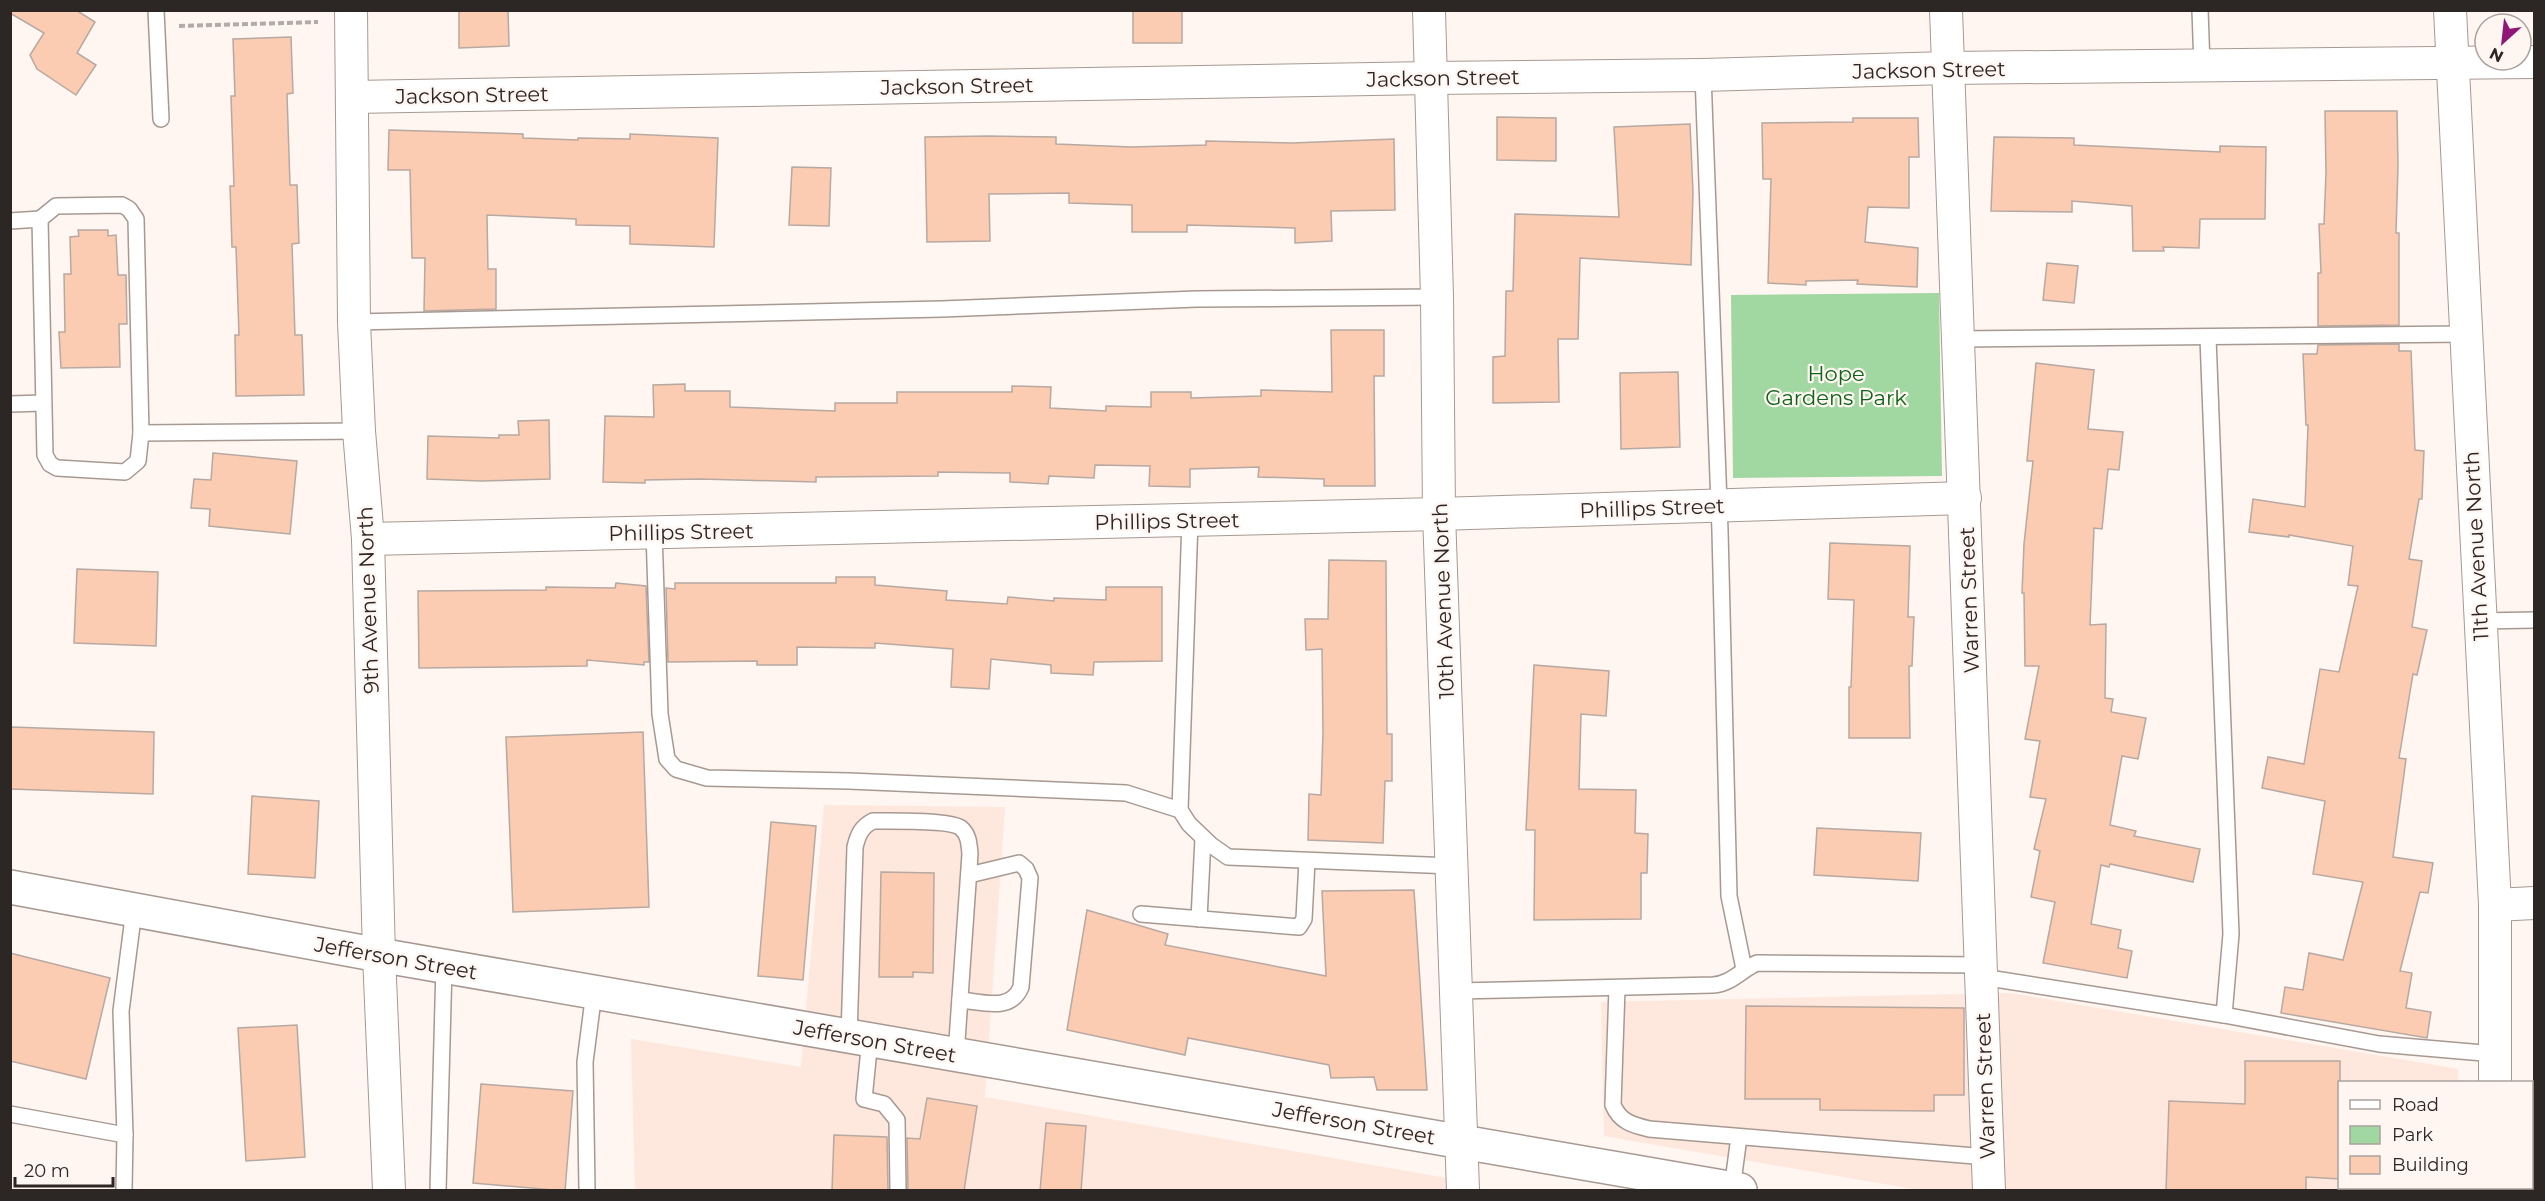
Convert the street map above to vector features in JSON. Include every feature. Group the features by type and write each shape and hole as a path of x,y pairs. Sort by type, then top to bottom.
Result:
{"main road":[{"name":"Jefferson Street","path":"10,887 379,955 1462,1142 1652,1183 1729,1189"}],"street":[{"name":"10th Avenue North","path":"1430,10 1437,297 1439,514 1463,1191"},
{"name":"Warren Street","path":"1946,10 1989,1191"},
{"name":"11th Avenue North","path":"2450,10 2495,904 2495,1068"},
{"name":"9th Avenue North","path":"351,15 354,322 359,431 368,539 379,955 389,1191"},
{"name":"Jackson Street","path":"352,97 1703,75 1948,68 2535,63"},
{"name":"Phillips Street","path":"368,539 1439,514 1965,498"},
{"path":"2495,904 2535,903"}],"lane":[{"path":"156,10 161,119"},
{"path":"2200,10 2202,66"},
{"path":"1703,75 1719,506 1729,896 1744,969"},
{"path":"10,221 40,219 56,206 122,205 134,213 136,219 141,433 138,460 125,472 57,468 50,464 45,455 40,219"},
{"path":"354,322 942,309 1197,300 1437,297"},
{"path":"1957,339 2466,334"},
{"path":"2208,338 2231,934 2224,1015"},
{"path":"10,404 43,403"},
{"path":"141,433 359,431"},
{"path":"1190,520 1180,810 1189,824 1228,857 1452,866"},
{"path":"654,532 660,714 667,759 676,769 707,778 849,781 1126,793 1180,810"},
{"path":"2480,621 2535,620"},
{"path":"897,1191 897,1120 884,1104 864,1099 859,1038 855,847 858,835 865,825 873,821 954,824 961,828 969,841 969,875 956,1055"},
{"path":"1199,919 1203,838"},
{"path":"1141,914 1295,928 1302,924 1304,919 1307,861"},
{"path":"960,1000 1008,1003 1017,997 1021,987 1029,878 1026,869 1018,863 969,875"},
{"path":"124,1191 125,1135 121,1011 134,910"},
{"path":"1457,991 1724,984 1744,969 1757,963 1981,971 2379,1044 2495,1068"},
{"path":"438,1191 444,966"},
{"path":"1617,988 1613,1105 1631,1125 1649,1129 1987,1157"},
{"path":"587,1191 585,1062 594,992"},
{"path":"10,1114 125,1135"},
{"path":"1729,1189 1739,1137"}],"path":[{"path":"157,27 351,15"}],"shaded area":[{"path":"824,805 1005,807 985,1097 1446,1178 1446,1190 635,1190 631,1039 801,1067"},
{"path":"2010,993 2458,1069 2458,1081 2338,1081 2338,1189 2455,1190 1919,1190 1604,1136 1601,1002"}],"green space":[{"name":"Hope Gardens Park","path":"1939,293 1942,476 1733,478 1731,295"}],"building":[{"path":"10,10 76,10 95,22 77,53 96,65 76,95 37,69 30,55 44,33 10,13"},
{"path":"459,10 508,10 509,46 459,48"},
{"path":"1133,10 1182,10 1182,43 1133,43"},
{"path":"291,37 293,93 287,94 290,185 297,185 299,243 292,244 295,335 302,335 304,395 236,396 235,335 239,335 236,247 232,247 230,186 234,186 231,96 235,96 233,39"},
{"path":"2325,111 2397,111 2396,233 2399,233 2399,325 2318,326 2318,273 2321,273 2319,224 2324,224 2326,173"},
{"path":"1497,117 1556,118 1556,161 1497,160"},
{"path":"1853,118 1918,118 1919,157 1909,157 1909,208 1868,207 1865,242 1918,248 1917,287 1857,284 1858,280 1806,281 1806,285 1768,283 1771,179 1763,179 1762,123 1853,122"},
{"path":"1690,124 1693,192 1691,265 1580,258 1578,339 1558,339 1559,402 1493,403 1493,357 1505,356 1506,291 1513,291 1515,214 1619,217 1614,127"},
{"path":"389,130 523,134 523,138 578,140 578,138 630,139 630,134 718,138 714,247 630,244 630,226 576,225 576,219 487,215 488,269 496,269 496,309 424,311 425,258 412,258 410,170 388,170"},
{"path":"925,137 1056,137 1056,144 1131,147 1206,145 1206,141 1292,143 1394,139 1395,210 1331,211 1332,241 1295,243 1295,228 1187,225 1187,232 1132,232 1132,205 1069,203 1069,193 989,194 990,241 927,242"},
{"path":"1994,137 2074,138 2074,145 2220,152 2220,146 2266,147 2265,219 2200,219 2199,248 2163,247 2164,251 2133,251 2132,206 2072,201 2072,212 1991,211"},
{"path":"792,167 831,168 829,226 789,225"},
{"path":"78,230 108,230 108,236 116,235 118,275 126,275 127,324 119,324 120,367 61,368 59,332 65,332 64,274 71,274 70,237 79,236"},
{"path":"2047,263 2078,266 2074,303 2043,300"},
{"path":"1331,330 1384,330 1384,376 1374,376 1375,486 1324,486 1324,479 1258,477 1259,467 1190,469 1190,487 1149,486 1150,466 1095,465 1094,478 1049,476 1048,484 1010,482 1010,473 938,472 938,476 816,477 816,482 700,479 645,480 645,483 603,482 605,416 654,417 653,385 685,384 685,391 730,391 730,407 835,411 835,403 897,403 897,392 1012,392 1012,386 1051,387 1050,408 1106,411 1106,406 1151,407 1151,392 1191,392 1191,398 1261,396 1261,390 1332,392"},
{"path":"2399,344 2399,351 2411,351 2415,450 2424,451 2422,499 2419,499 2409,559 2422,561 2412,627 2427,630 2417,675 2413,674 2399,758 2406,759 2393,857 2433,863 2428,893 2420,892 2400,971 2412,973 2406,1008 2431,1012 2427,1038 2281,1013 2285,987 2303,990 2309,953 2343,960 2363,882 2313,874 2325,801 2262,788 2268,757 2304,764 2320,669 2339,672 2358,586 2348,585 2353,546 2289,535 2289,537 2249,532 2253,499 2305,507 2308,425 2306,425 2303,354 2317,354 2318,345"},
{"path":"2036,363 2094,370 2088,429 2123,432 2119,470 2108,469 2102,529 2094,528 2090,625 2106,624 2105,698 2113,699 2111,712 2146,718 2138,759 2122,756 2110,825 2136,831 2134,836 2200,849 2193,882 2110,864 2109,867 2101,865 2091,924 2121,930 2118,948 2132,951 2127,978 2043,963 2055,902 2031,897 2040,851 2034,849 2046,799 2030,797 2040,741 2025,739 2039,666 2025,666 2024,593 2022,593 2024,544 2033,461 2027,461"},
{"path":"1678,372 1680,447 1621,449 1620,373"},
{"path":"549,420 550,479 481,481 427,479 428,436 499,438 499,435 519,435 518,421"},
{"path":"213,453 297,461 290,534 209,526 210,509 191,508 194,479 211,480"},
{"path":"1830,543 1910,546 1908,617 1914,617 1912,666 1909,666 1910,738 1849,738 1849,687 1851,687 1854,600 1828,599"},
{"path":"1329,560 1386,561 1387,734 1392,734 1392,781 1385,781 1383,843 1308,840 1309,794 1321,795 1322,649 1306,650 1305,619 1328,619"},
{"path":"77,569 158,572 156,646 74,643"},
{"path":"836,577 875,577 875,585 947,591 946,600 1007,604 1008,597 1054,601 1054,598 1106,600 1106,587 1162,587 1162,661 1094,662 1093,675 1051,673 1051,665 991,659 989,689 951,687 953,649 875,643 875,648 797,647 797,665 757,665 757,661 668,662 666,588 675,589 675,583 836,583"},
{"path":"616,583 646,586 649,662 644,662 644,665 587,660 587,666 419,668 418,591 546,590 546,587 615,588"},
{"path":"1534,665 1609,671 1606,716 1581,714 1579,789 1636,790 1635,833 1648,834 1647,873 1641,873 1641,919 1534,920 1535,830 1526,830"},
{"path":"11,727 154,732 153,794 10,789"},
{"path":"643,732 649,907 513,912 506,737"},
{"path":"252,796 319,801 315,878 248,874"},
{"path":"771,822 816,826 803,980 758,976"},
{"path":"1817,828 1921,833 1918,881 1814,875"},
{"path":"881,872 934,873 933,973 913,972 913,977 879,977"},
{"path":"1414,890 1427,1090 1377,1090 1374,1077 1331,1078 1329,1065 1188,1038 1185,1055 1067,1030 1087,910 1168,934 1165,945 1326,976 1322,891"},
{"path":"10,953 110,978 86,1079 10,1061"},
{"path":"1746,1006 1964,1008 1964,1095 1934,1095 1934,1111 1820,1110 1820,1099 1745,1099"},
{"path":"297,1025 305,1157 246,1161 238,1028"},
{"path":"2245,1061 2340,1061 2338,1179 2306,1177 2306,1191 2166,1191 2169,1101 2245,1104"},
{"path":"481,1084 573,1091 565,1191 473,1183"},
{"path":"927,1098 977,1106 964,1191 908,1191 907,1138 920,1139"},
{"path":"1046,1123 1086,1126 1081,1191 1040,1191"},
{"path":"834,1135 887,1137 888,1191 832,1191"}]}
